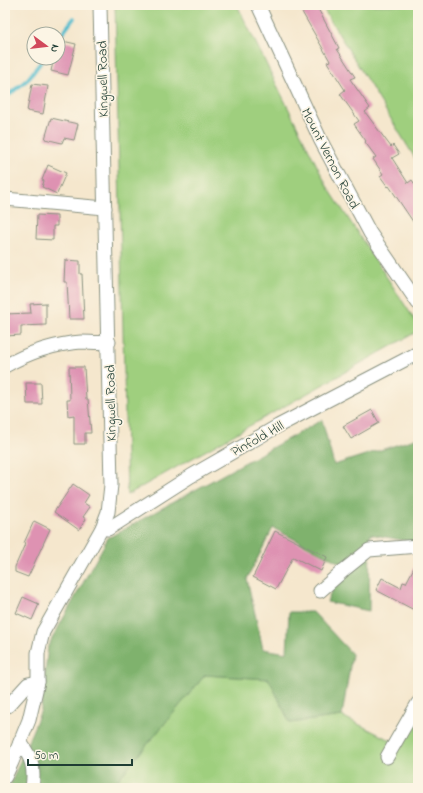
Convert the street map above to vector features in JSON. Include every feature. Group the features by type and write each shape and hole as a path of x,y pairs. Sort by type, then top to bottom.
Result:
{"street":[{"name":"Kingwell Road","path":"5,777 29,720 38,682 38,653 43,632 102,528 108,512 111,485 109,342 100,5"},
{"name":"Mount Vernon Road","path":"258,5 321,142 370,233 418,303"},
{"path":"5,198 105,208"},
{"path":"5,366 15,360 49,347 81,342 109,342"},
{"name":"Pinfold Hill","path":"102,528 108,530 204,468 278,426 418,353"},
{"path":"320,591 370,550 418,546"},
{"path":"5,706 8,706 28,684 38,682"},
{"path":"387,757 418,703"},
{"path":"20,742 28,751 33,767 34,777 32,788"}],"green space":[{"path":"115,5 237,5 327,186 418,325 418,331 127,495"},
{"path":"321,5 418,5 418,163"},
{"path":"322,420 334,465 418,438 418,548 407,541 370,534 369,611 327,602 342,564 273,528 247,579 263,649 287,653 289,612 313,612 352,654 342,716 290,723 269,679 205,675 111,788 9,788 41,710 48,646 108,538"},
{"path":"205,675 269,679 290,723 342,716 402,746 418,719 418,788 111,788"}],"building":[{"path":"298,5 316,5 339,48 337,49 355,77 350,79 370,108 365,112 391,147 393,145 399,154 392,158 408,183 412,180 418,189 418,229 389,186 388,187 380,176 383,174 373,159 376,157 354,124 359,121 340,94 345,90 327,62 330,61"},
{"path":"66,42 76,44 68,75 51,71 52,66 66,66"},
{"path":"32,84 48,86 43,114 27,111"},
{"path":"51,118 78,124 74,140 64,138 62,143 45,139"},
{"path":"48,165 66,173 57,194 42,187 44,181 42,180"},
{"path":"37,215 57,216 57,226 53,226 53,240 36,239"},
{"path":"65,260 80,261 84,319 69,319 67,282 64,282"},
{"path":"46,303 46,325 21,326 21,335 6,336 5,314 31,313 30,304"},
{"path":"69,367 84,367 86,399 88,399 91,433 85,433 85,444 74,444 74,415 68,416 67,400 70,400"},
{"path":"26,383 41,383 42,404 27,404"},
{"path":"372,410 379,423 351,439 343,426"},
{"path":"73,484 89,495 84,503 90,507 83,517 86,519 79,530 54,512"},
{"path":"34,521 50,529 28,577 15,572 15,567"},
{"path":"275,531 327,557 321,571 293,557 276,589 253,577"},
{"path":"418,560 418,612 376,590 382,578 401,588 403,582 406,583"},
{"path":"23,597 39,604 32,620 16,613"}],"waterway":[{"path":"66,28 74,18"},
{"path":"5,98 28,79 38,66"}]}
